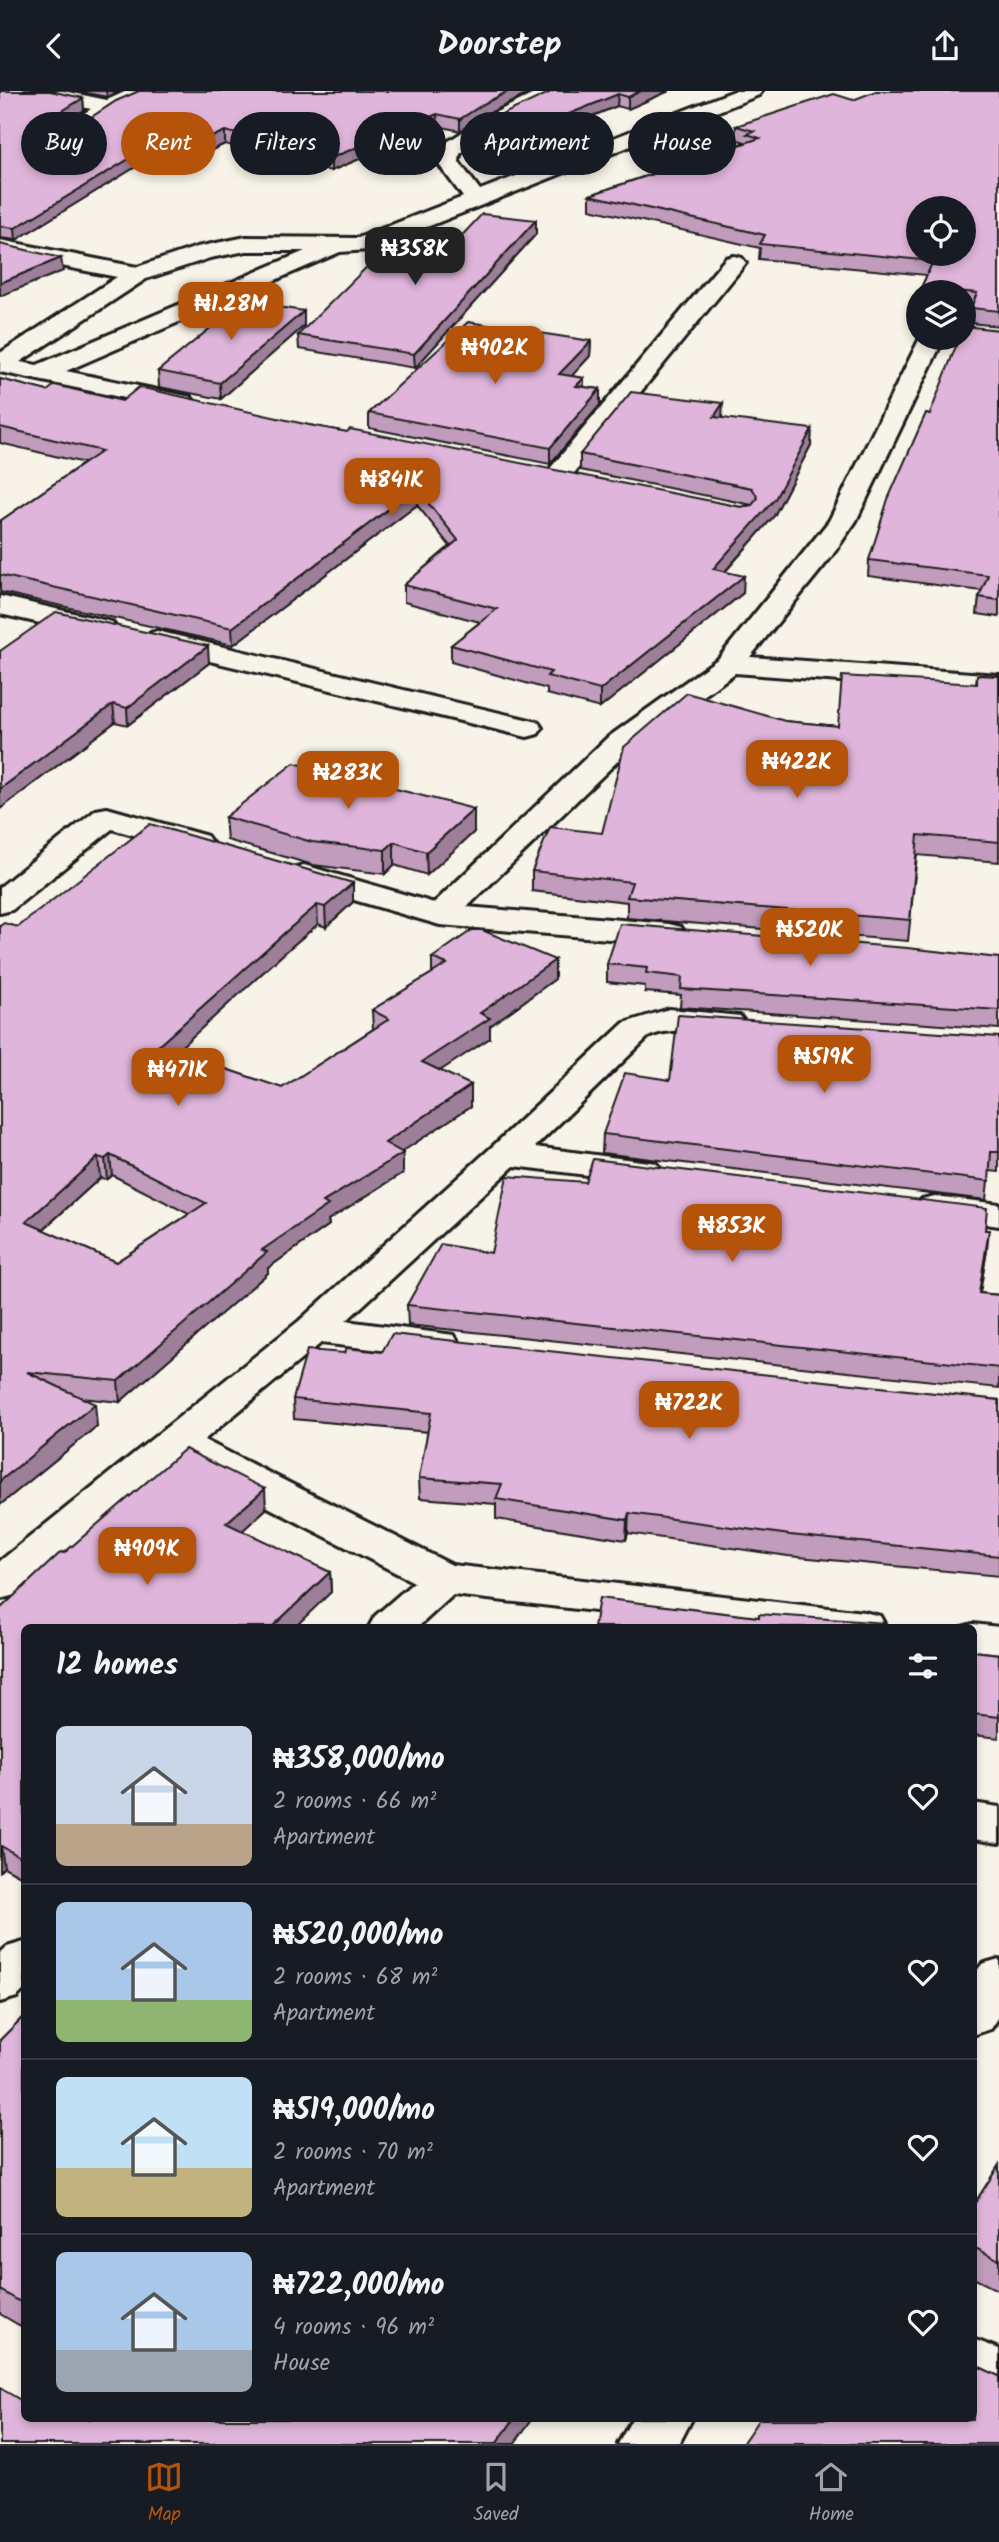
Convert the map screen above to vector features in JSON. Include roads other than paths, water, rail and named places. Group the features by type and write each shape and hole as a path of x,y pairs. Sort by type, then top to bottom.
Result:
{"street":[{"path":"34,91 109,107"},
{"path":"101,112 144,91"},
{"path":"475,198 448,162 449,151 493,121 557,91"},
{"path":"0,365 138,274 205,252 246,244 361,245 752,91"},
{"path":"40,373 339,245"},
{"path":"0,247 138,274"},
{"path":"557,477 734,263"},
{"path":"439,915 618,744 729,664 821,551 842,521 926,350"},
{"path":"0,365 203,406"},
{"path":"530,471 583,482"},
{"path":"0,605 260,663 527,728"},
{"path":"729,664 999,684"},
{"path":"0,903 107,817 227,853"},
{"path":"280,868 439,915 699,936"},
{"path":"0,1584 313,1330 506,1154 636,1030 650,1021 666,1019 763,1026"},
{"path":"506,1154 670,1174"},
{"path":"903,1203 999,1215"},
{"path":"313,1330 478,1348"},
{"path":"174,1442 444,1579 838,1624"},
{"path":"394,1624 444,1579"},
{"path":"977,1640 999,1643"},
{"path":"977,1822 999,1825"},
{"path":"0,1983 21,1964"},
{"path":"977,2009 999,1978"},
{"path":"977,2365 999,2375"},
{"path":"646,2444 662,2422"}]}
